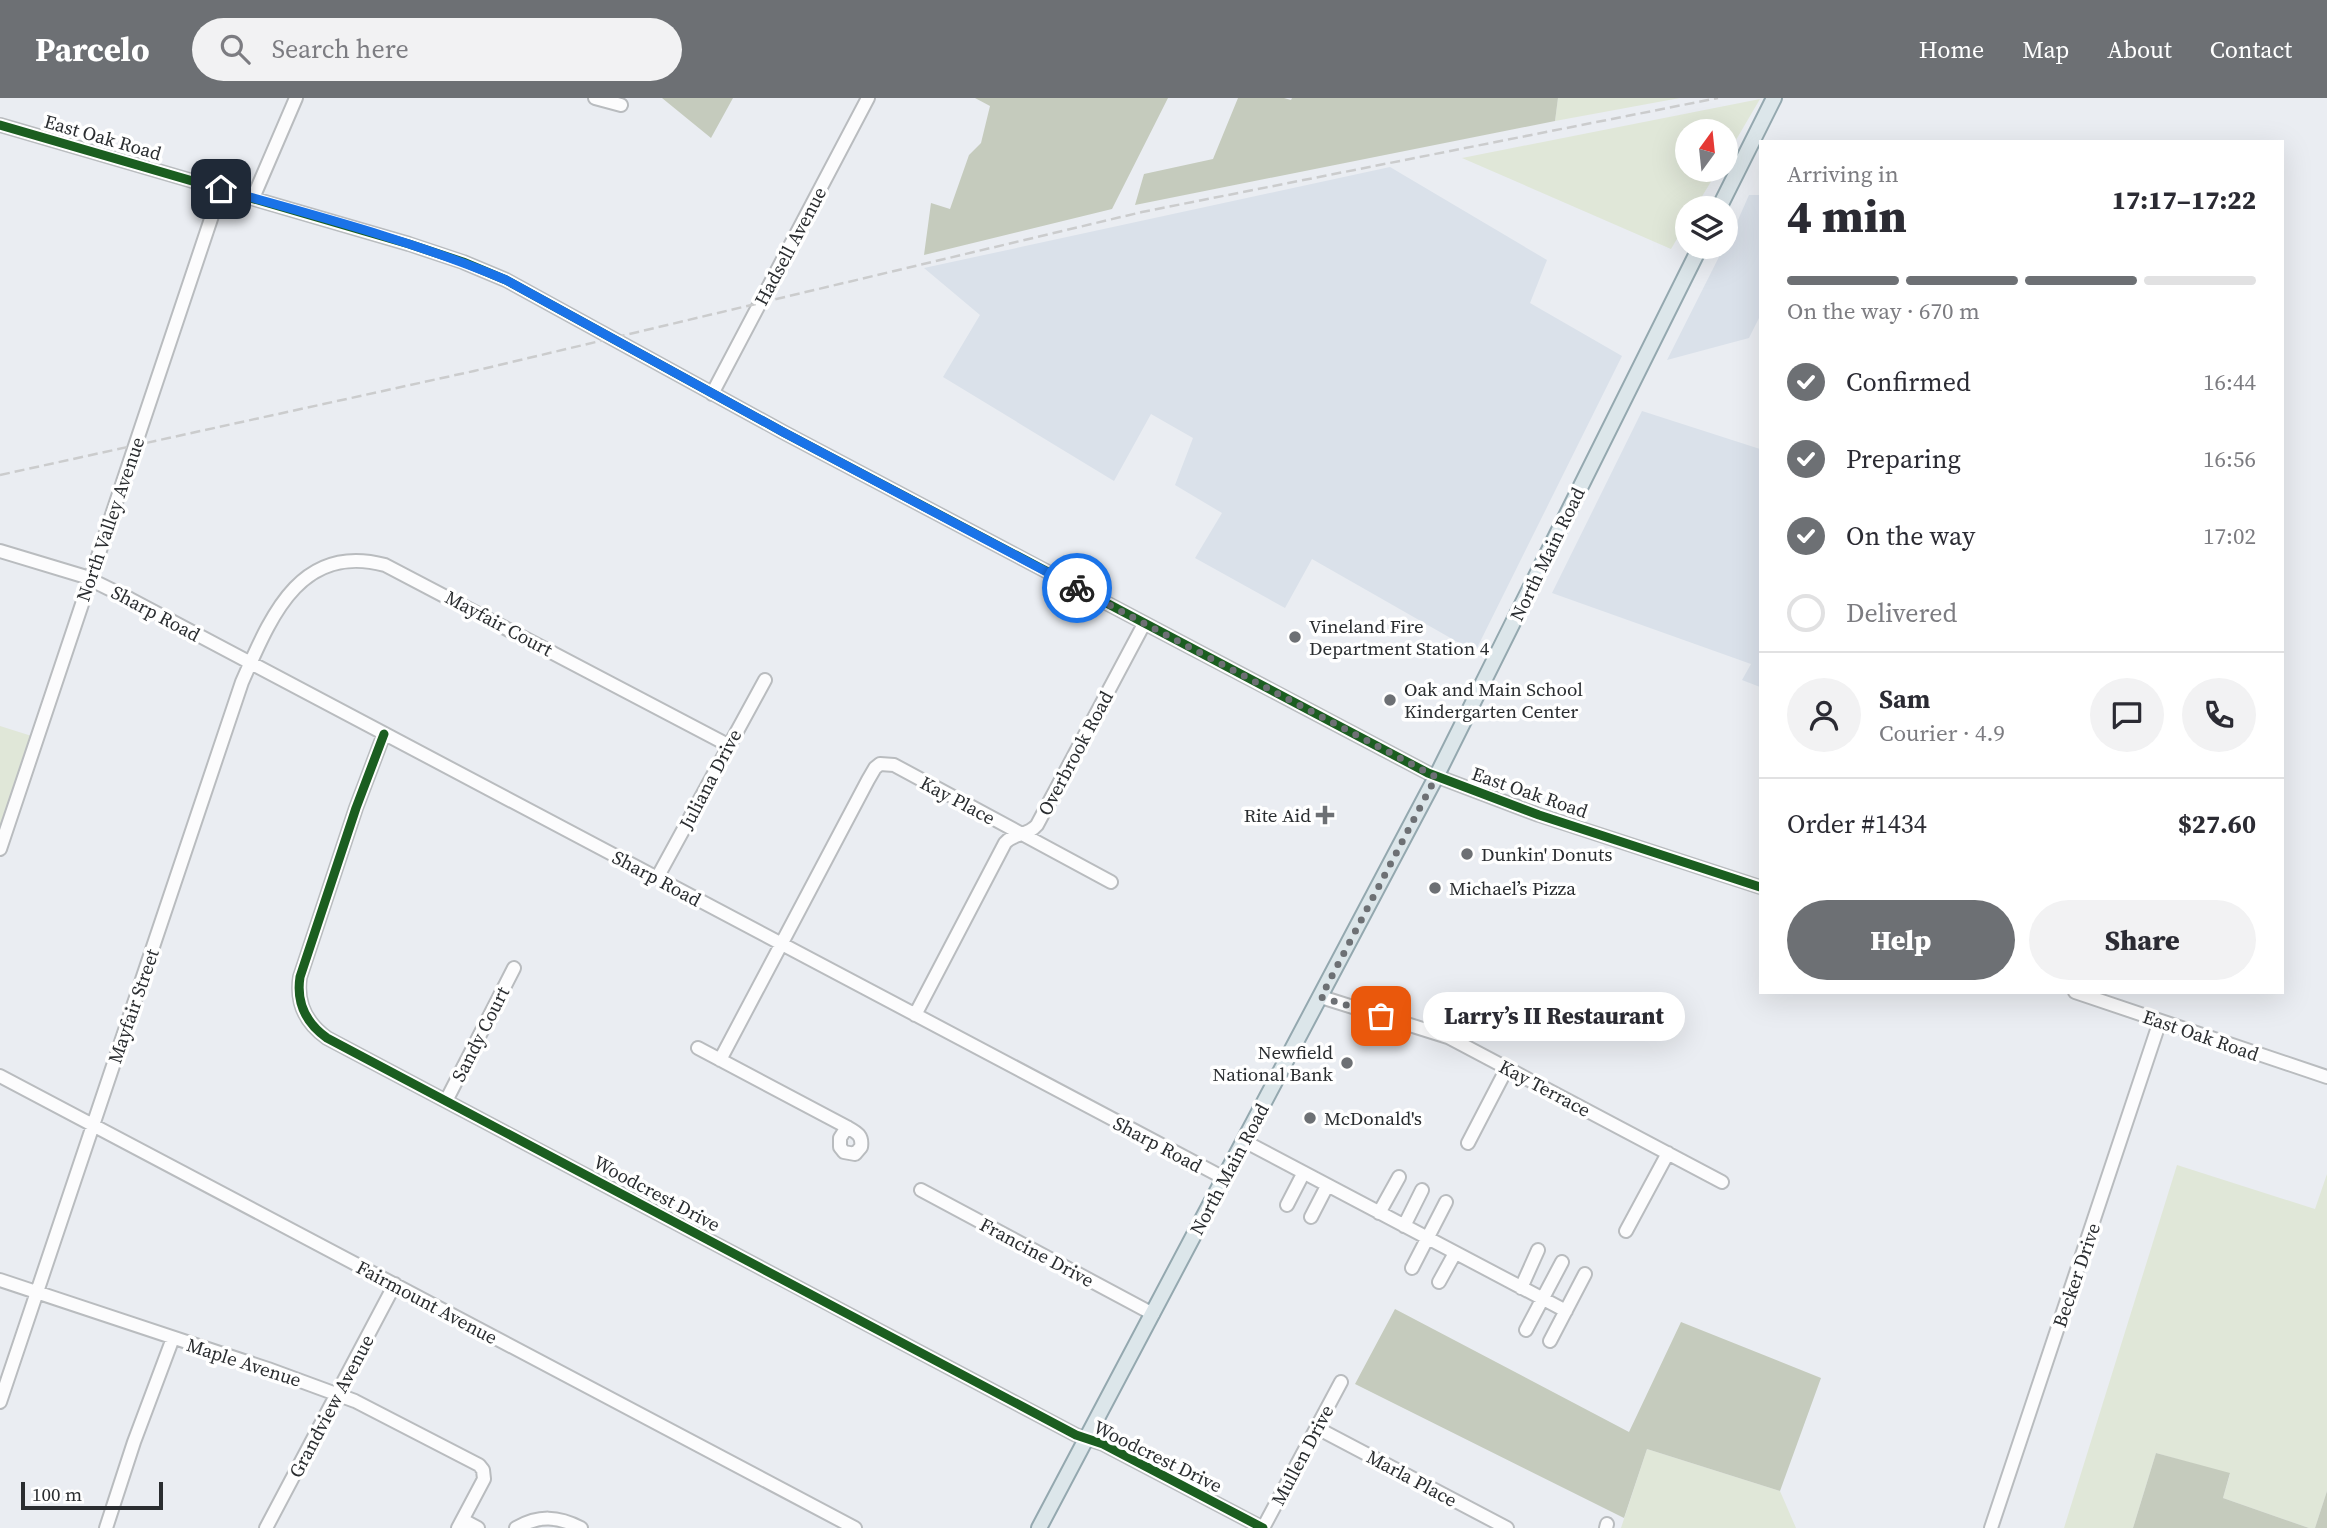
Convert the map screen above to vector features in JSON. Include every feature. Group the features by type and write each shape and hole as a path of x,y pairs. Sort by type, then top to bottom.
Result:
{"main road":[{"path":"1725,196 1774,98"},
{"name":"North Main Road","path":"1039,1528 1436,777 1694,259"}],"street":[{"path":"253,198 296,98"},
{"path":"595,98 621,105"},
{"name":"Hadsell Avenue","path":"712,394 868,98"},
{"name":"East Oak Road","path":"0,125 463,261 506,280 712,394 1436,777 1539,815 1759,887"},
{"name":"North Valley Avenue","path":"0,849 221,189"},
{"name":"Sharp Road","path":"0,551 90,579 1224,1178"},
{"name":"Mayfair Court","path":"276,614 290,592 312,572 342,562 359,560 385,565 728,745"},
{"name":"Mayfair Street","path":"0,1402 231,711 250,663 276,614"},
{"name":"Overbrook Road","path":"915,1015 1005,843 1009,837 1031,831 1037,825 1144,624"},
{"name":"Juliana Drive","path":"657,878 765,680"},
{"name":"Woodcrest Drive","path":"384,734 356,808 300,977 298,996 308,1020 316,1030 909,1347 1263,1528"},
{"name":"Kay Place","path":"781,944 875,768 886,763 1111,882"},
{"path":"720,1060 781,944"},
{"name":"Sandy Court","path":"446,1101 514,968"},
{"name":"East Oak Road","path":"2081,994 2327,1077"},
{"name":"Kay Terrace","path":"1321,997 1448,1037 1723,1182"},
{"name":"Becker Drive","path":"1991,1528 2160,1021"},
{"path":"698,1048 847,1127"},
{"path":"1468,1143 1507,1068"},
{"name":"Fairmount Avenue","path":"0,1076 855,1528"},
{"path":"1244,1141 1566,1311"},
{"path":"1626,1231 1668,1153"},
{"path":"1287,1205 1303,1174"},
{"path":"1379,1213 1399,1177"},
{"path":"1311,1217 1327,1186"},
{"name":"Francine Drive","path":"921,1190 1153,1314"},
{"path":"1404,1226 1422,1190"},
{"path":"1412,1268 1446,1202"},
{"path":"1521,1288 1538,1250"},
{"path":"1438,1282 1455,1253"},
{"path":"1526,1330 1562,1262"},
{"path":"1550,1340 1585,1274"},
{"name":"Maple Avenue","path":"0,1280 337,1394 378,1412 483,1470 484,1479 460,1524"},
{"name":"Grandview Avenue","path":"266,1528 395,1284"},
{"path":"106,1528 134,1442 173,1338"},
{"name":"Mullen Drive","path":"1263,1528 1341,1382"},
{"name":"Marla Place","path":"1317,1428 1507,1528"},
{"path":"516,1528 528,1521 548,1518 567,1521 581,1528"},
{"path":"460,1524 478,1528"}],"shaded area":[{"path":"662,98 733,98 711,138"},
{"path":"975,98 1168,98 1112,209 924,255 931,203 950,209 969,155 981,143 990,106"},
{"path":"1238,98 1558,98 1555,121 1135,205 1144,174 1213,159"},
{"path":"1390,167 1547,260 1530,303 1622,356 1475,652 1312,559 1285,608 1195,558 1222,513 1175,485 1193,438 1151,414 1114,481 943,377 980,315 924,268"},
{"path":"1749,195 1759,195 1759,318 1749,338 1667,360 1718,259 1738,259 1738,220"},
{"path":"1642,411 1759,449 1759,687 1742,680 1751,664 1552,593"},
{"path":"1395,1309 1629,1432 1681,1322 1821,1378 1780,1491 1647,1449 1624,1518 1355,1384"},
{"path":"2156,1453 2230,1473 2223,1498 2309,1528 2133,1528"},
{"path":"2327,1491 2327,1528 2315,1528"}],"green space":[{"path":"1558,98 1680,98 1555,121"},
{"path":"1760,99 1738,137 1738,119 1675,119 1675,182 1711,182 1702,196 1675,196 1675,242 1671,249 1462,158"},
{"path":"0,726 38,738 0,853"},
{"path":"2177,1165 2315,1209 2327,1174 2327,1491 2315,1528 2223,1498 2230,1474 2156,1453 2133,1528 2064,1528"},
{"path":"1647,1449 1780,1491 1796,1528 1621,1528"}],"railway":[{"path":"0,475 474,371 1142,212 1718,98"}],"cycle path":[{"path":"0,125 409,244 506,280 783,432 1428,773 1539,815 1759,887"},
{"path":"384,734 356,808 300,977 301,1004 313,1026 327,1038 1076,1435 1103,1444 1263,1528"}],"way so far":[{"path":"1077,588 1436,777 1321,997 1381,1016"}],"place":[{"name":"Vineland Fire Department Station 4","path":"1295,637"},
{"name":"Oak and Main School Kindergarten Center","path":"1390,700"},
{"name":"Rite Aid","path":"1325,815"},
{"name":"Dunkin' Donuts","path":"1467,854"},
{"name":"Michael’s Pizza","path":"1435,888"},
{"name":"Larry’s II Restaurant","path":"1381,1016"},
{"name":"Newfield National Bank","path":"1347,1063"},
{"name":"McDonald's","path":"1310,1118"}],"route":[{"path":"221,189 463,261 506,280 783,432 1077,588"}]}
